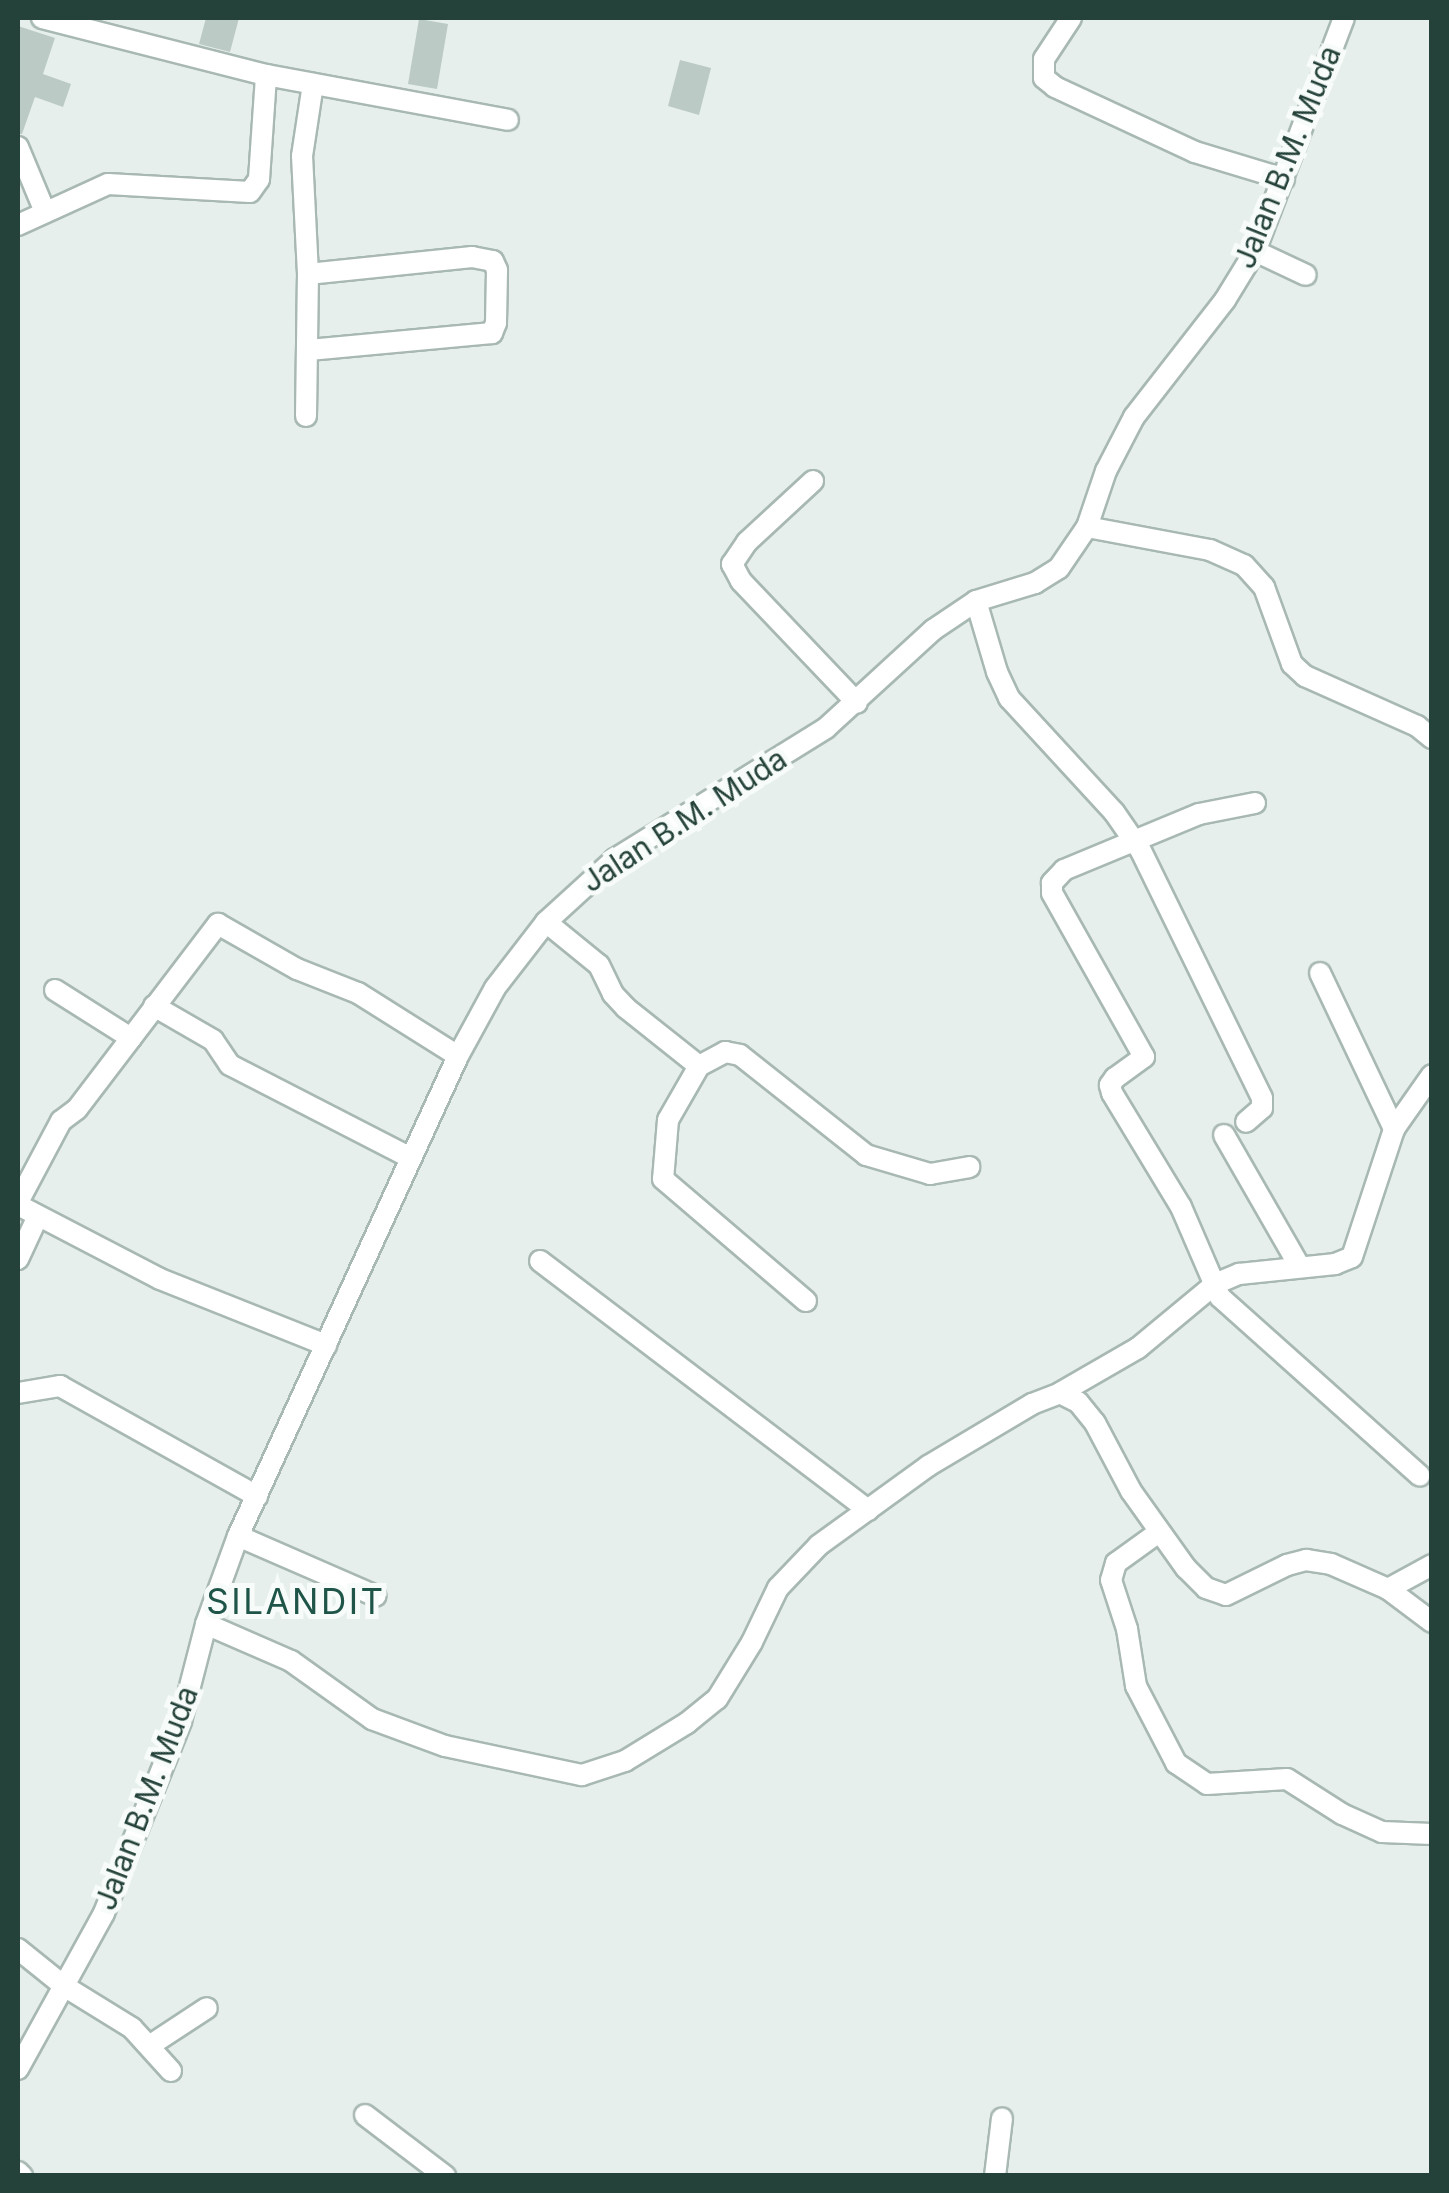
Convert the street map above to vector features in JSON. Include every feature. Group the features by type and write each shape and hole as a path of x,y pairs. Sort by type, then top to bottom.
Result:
{"street":[{"path":"42,18 266,75 508,120"},
{"path":"1071,18 1044,59 1044,78 1055,87 1195,152 1284,180"},
{"name":"Jalan B.M. Muda","path":"18,2069 104,1914 181,1722 206,1624 238,1536 458,1056 494,988 546,922 614,858 826,728 934,630 976,601 1035,582 1058,568 1088,527 1106,472 1134,417 1225,300 1255,250 1344,18"},
{"path":"18,225 108,184 250,192 258,179 266,75"},
{"path":"306,416 308,274 302,156 314,84"},
{"path":"18,146 45,212"},
{"path":"1255,250 1306,275"},
{"path":"308,274 472,257 493,261 497,270 496,323 492,333 309,350"},
{"path":"813,481 747,542 732,564 741,581 856,703"},
{"path":"1088,527 1210,550 1244,566 1264,587 1292,664 1305,676 1417,726 1432,738"},
{"path":"976,601 996,672 1009,698 1114,812 1136,844 1262,1098 1262,1108 1246,1122"},
{"path":"1255,803 1199,814 1136,844 1064,870 1052,883 1052,893 1144,1056 1115,1078 1110,1085 1112,1093 1180,1208 1228,1308 1420,1476"},
{"path":"546,922 599,965 613,994 626,1008 699,1066"},
{"path":"326,1346 160,1280 18,1203 55,1131 77,1110 220,924 298,969 358,992 458,1056"},
{"path":"1320,972 1394,1128"},
{"path":"55,990 131,1038"},
{"path":"154,1006 214,1040 225,1062 411,1158"},
{"path":"806,1301 663,1180 662,1153 668,1120 699,1066 725,1052 740,1055 866,1155 930,1174 969,1167"},
{"path":"206,1624 291,1661 372,1719 445,1746 582,1775 625,1761 687,1723 716,1699 752,1642 778,1588 820,1545 928,1466 1032,1404 1060,1393 1138,1348 1215,1284 1238,1274 1334,1264 1352,1256 1394,1128 1432,1075"},
{"path":"1224,1134 1300,1267"},
{"path":"18,1258 38,1216"},
{"path":"540,1261 868,1510"},
{"path":"18,1393 60,1386 257,1496"},
{"path":"1060,1393 1078,1402 1095,1423 1159,1532 1186,1568 1216,1593 1236,1593 1306,1560 1331,1564 1388,1589 1432,1622"},
{"path":"1159,1532 1116,1564 1111,1580 1127,1629 1136,1686 1176,1763 1207,1784 1287,1779 1342,1814 1382,1832 1432,1834"},
{"path":"238,1536 376,1596"},
{"path":"1388,1589 1432,1565"},
{"path":"18,1948 64,1986 127,2024 171,2071"},
{"path":"149,2046 206,2008"},
{"path":"365,2115 445,2176"},
{"path":"995,2176 1002,2118"}],"building":[{"path":"206,18 239,18 230,52 199,44"},
{"path":"419,19 448,24 437,89 408,84"},
{"path":"18,26 55,38 43,74 71,84 63,107 35,97 22,134 18,134"},
{"path":"680,60 711,68 699,115 668,106"}],"district":[{"name":"SILANDIT","path":"296,1601"}]}
